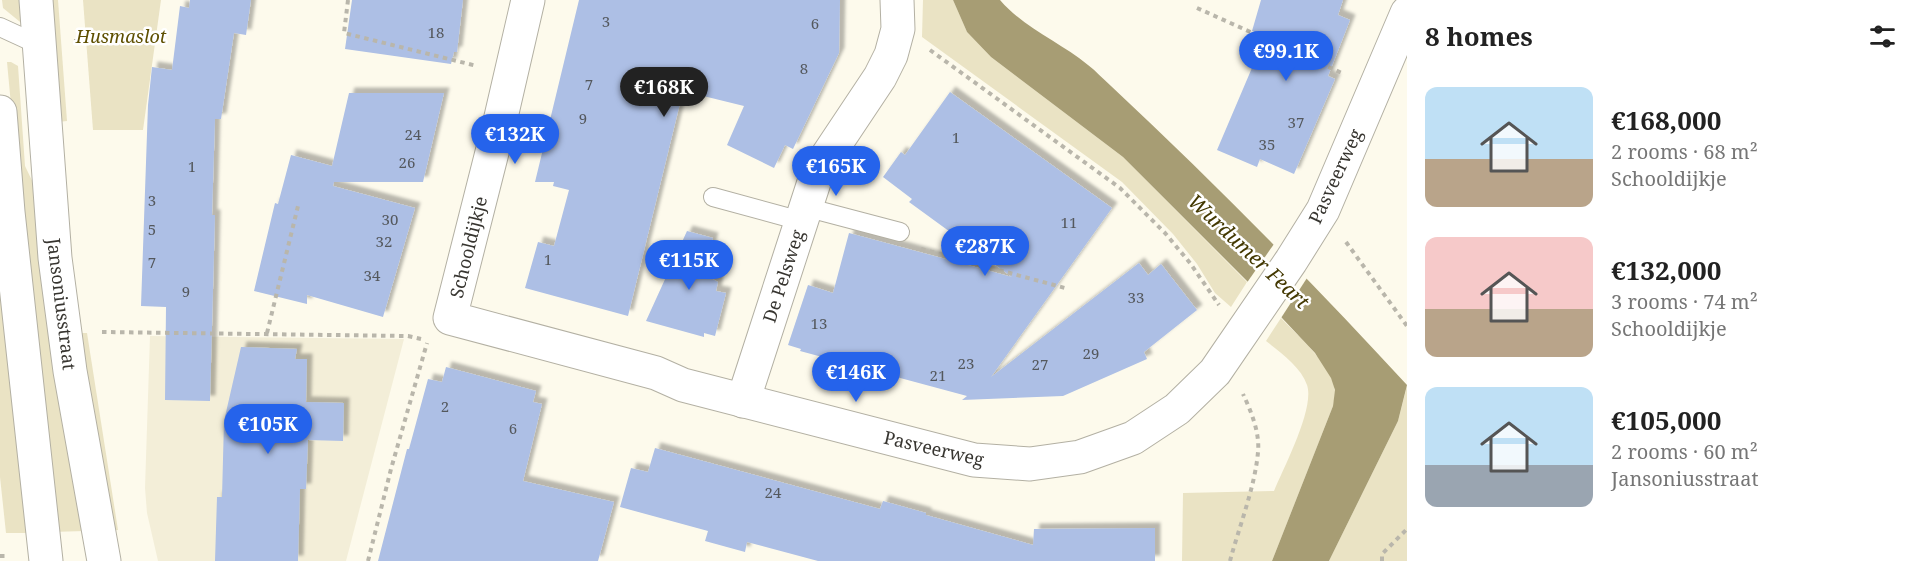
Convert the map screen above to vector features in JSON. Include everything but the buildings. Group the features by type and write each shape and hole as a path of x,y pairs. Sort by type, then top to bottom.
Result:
{"street":[{"name":"Jansoniusstraat","path":"36,0 53,43 55,258 70,371 104,561"},
{"name":"Schooldijkje","path":"438,329 511,75 528,0"},
{"name":"Pasveerweg","path":"438,329 656,373 683,385 974,460 1030,464 1080,457 1133,438 1177,409 1215,372 1323,210 1407,13"},
{"name":"De Pelsweg","path":"743,400 818,170 880,78 891,56 898,14"},
{"path":"0,112 4,212 46,561"}],"lane":[{"path":"0,27 53,43"},
{"path":"713,196 900,232"}],"path":[{"path":"348,0 344,33 511,75"},
{"path":"1197,8 1375,88"},
{"path":"898,14 1120,188 1178,248 1224,313 1243,332"},
{"path":"53,43 112,40"},
{"path":"267,334 297,206"},
{"path":"1323,210 1407,326"},
{"path":"900,232 912,247 1065,288"},
{"path":"94,331 408,336 438,329"},
{"path":"369,561 391,469 438,329"},
{"path":"1230,561 1252,484 1258,451 1255,426 1240,389"},
{"path":"1382,561 1382,554 1407,529"}],"shaded area":[{"path":"150,336 404,339 346,561 158,561 147,513 145,488"}],"green space":[{"path":"2,0 27,0 25,26 3,8"},
{"path":"49,0 58,0 67,121 58,122"},
{"name":"Husmaslot","path":"83,0 161,0 143,130 93,130"},
{"path":"923,0 953,0 967,32 991,57 1123,157 1247,282 1231,307 1215,293 1197,264 1173,234 1122,182 922,37"},
{"path":"7,62 18,66 25,166 37,191 85,531 51,532"},
{"path":"0,247 32,533 6,533 0,477"},
{"path":"1281,318 1322,362 1333,381 1335,393 1333,406 1272,561 1182,561 1183,493 1274,491 1297,438 1307,408 1307,385 1295,366 1266,341"},
{"path":"79,333 87,333 118,530 109,531"},
{"path":"1407,386 1407,561 1329,561 1398,421"}],"water":[{"name":"Wurdumer Feart","path":"953,0 1000,0 1020,19 1091,67 1262,233 1407,385 1398,421 1329,561 1272,561 1333,406 1335,390 1331,378 1315,353 1247,281 1123,157 991,57 967,32"}],"pier":[{"path":"1274,244 1307,278 1281,318 1246,284"}]}
